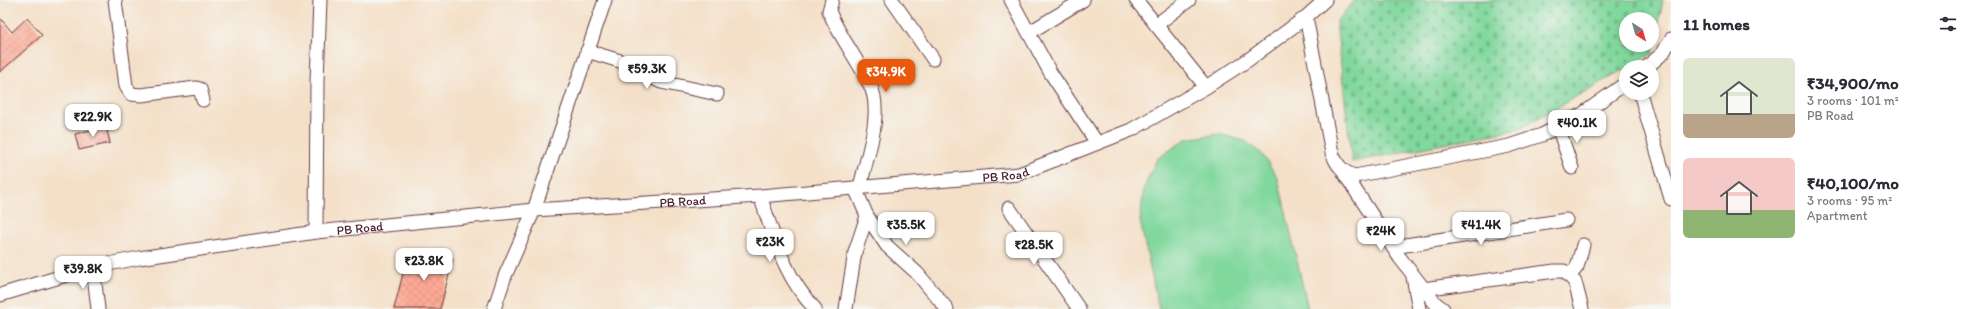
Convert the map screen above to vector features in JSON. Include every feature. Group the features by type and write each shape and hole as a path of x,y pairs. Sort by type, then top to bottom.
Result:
{"street":[{"path":"115,0 126,86 131,94 141,95 196,88 200,89 203,100"},
{"path":"316,232 316,81 320,0"},
{"path":"494,309 505,276 534,210 605,0"},
{"path":"832,0 829,11 871,85 876,106 857,188 867,216 887,246 917,272 947,309"},
{"path":"892,0 933,59"},
{"path":"1011,0 1030,32 1050,72 1097,143"},
{"path":"1030,32 1083,0"},
{"path":"1136,0 1206,87"},
{"path":"1156,25 1189,0"},
{"name":"PB Road","path":"0,295 93,267 139,258 316,232 534,210 760,196 1019,174 1131,130 1206,87 1248,60 1306,17 1325,0"},
{"path":"1306,17 1332,153 1336,164 1344,173 1423,289 1443,309"},
{"path":"1656,60 1664,53 1671,39"},
{"path":"587,51 626,64 661,82 717,94"},
{"path":"1344,173 1355,176 1509,146 1542,135 1581,115 1619,88"},
{"path":"1642,100 1671,200"},
{"path":"1558,127 1572,168"},
{"path":"760,196 787,272 795,286 815,309"},
{"path":"1009,208 1079,309"},
{"path":"846,309 855,252 867,216"},
{"path":"1393,247 1566,220"},
{"path":"1570,275 1576,267 1583,245"},
{"path":"93,267 98,309"},
{"path":"1423,289 1555,270 1564,271 1570,275 1575,282 1582,309"},
{"path":"1412,274 1419,309"}],"green space":[{"path":"1355,0 1663,0 1659,21 1659,12 1619,12 1619,52 1653,53 1641,60 1619,60 1619,72 1519,129 1352,162 1336,22"},
{"path":"1219,134 1245,141 1262,154 1278,178 1308,309 1159,309 1140,221 1144,188 1157,159 1186,139"}],"building":[{"path":"0,18 12,32 27,18 42,35 0,72"},
{"path":"106,126 110,143 79,150 75,134"},
{"path":"416,249 453,259 440,309 394,309 405,266 411,267"}]}
